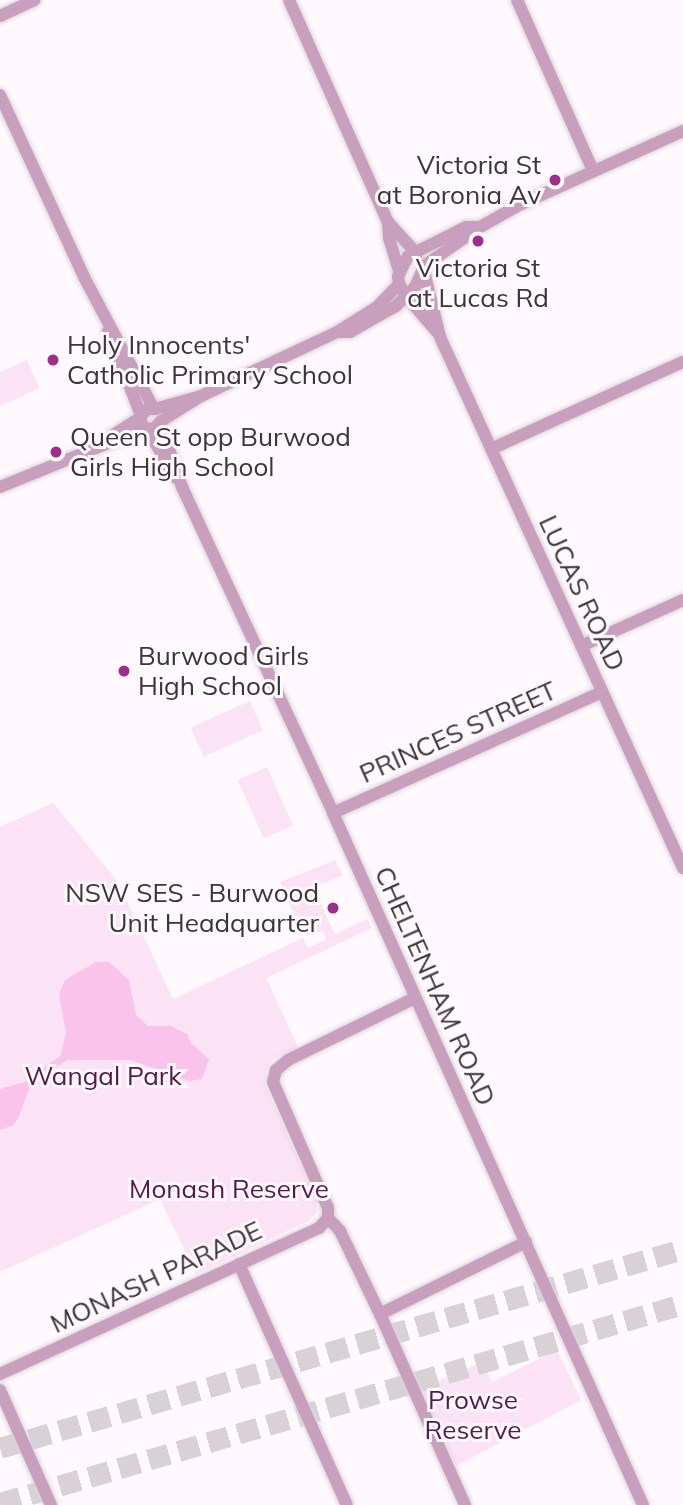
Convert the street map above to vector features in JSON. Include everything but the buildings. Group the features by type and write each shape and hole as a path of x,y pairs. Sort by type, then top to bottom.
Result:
{"street":[{"path":"0,16 35,0"},
{"name":"LUCAS ROAD","path":"289,0 388,222 417,254 424,267 440,337"},
{"path":"517,0 593,171"},
{"name":"CHELTENHAM ROAD","path":"0,95 104,317 157,416 183,487 334,813 643,1505"},
{"path":"157,416 337,332 377,307 424,267 480,227 593,171 683,131"},
{"name":"LUCAS ROAD","path":"388,222 388,238 403,286 440,337 683,868"},
{"path":"403,286 408,256 417,254 426,246 466,227 480,227"},
{"name":"CHELTENHAM ROAD","path":"104,317 113,348 143,422 183,487"},
{"path":"491,449 683,362"},
{"path":"0,487 143,422 148,409 157,416"},
{"path":"143,422 155,428 157,416"},
{"path":"581,646 683,600"},
{"name":"PRINCES STREET","path":"334,813 602,692"},
{"path":"415,998 288,1060 276,1070 275,1089 328,1208 328,1218 340,1231 380,1314 465,1505"},
{"name":"MONASH PARADE","path":"0,1374 319,1228 328,1218"},
{"path":"380,1314 526,1242"},
{"path":"239,1264 347,1505"},
{"path":"0,1390 51,1505"}],"green space":[{"path":"27,360 39,388 0,406 0,372"},
{"path":"250,701 263,730 204,757 191,727"},
{"path":"267,767 293,825 264,838 238,780"},
{"name":"Wangal Park","path":"53,803 118,882 173,999 303,938 308,948 326,939 323,931 303,934 280,882 335,860 343,875 313,888 335,934 367,919 372,928 266,978 298,1047 273,1059 266,1070 265,1085 317,1201 317,1212 308,1221 196,1274 160,1199 0,1272 0,827"},
{"name":"Prowse Reserve","path":"557,1350 581,1400 456,1466 421,1388 482,1362 492,1382"}],"shaded area":[{"path":"96,962 109,962 129,980 136,1015 148,1026 171,1026 187,1034 191,1043 209,1059 202,1079 189,1081 131,1060 67,1060 31,1084 18,1119 13,1125 0,1130 0,1089 25,1082 61,1055 66,1032 59,994 65,980"}],"tunnel":[{"path":"0,1448 683,1249"},
{"path":"0,1503 683,1304"}],"place":[{"name":"Victoria St at Boronia Av","path":"555,180"},
{"name":"Victoria St at Lucas Rd","path":"478,241"},
{"name":"Holy Innocents' Catholic Primary School","path":"53,360"},
{"name":"Queen St opp Burwood Girls High School","path":"56,452"},
{"name":"Burwood Girls High School","path":"124,671"},
{"name":"NSW SES - Burwood Unit Headquarter","path":"333,908"}],"park label":[{"name":"Monash Reserve","path":"229,1189"}]}
